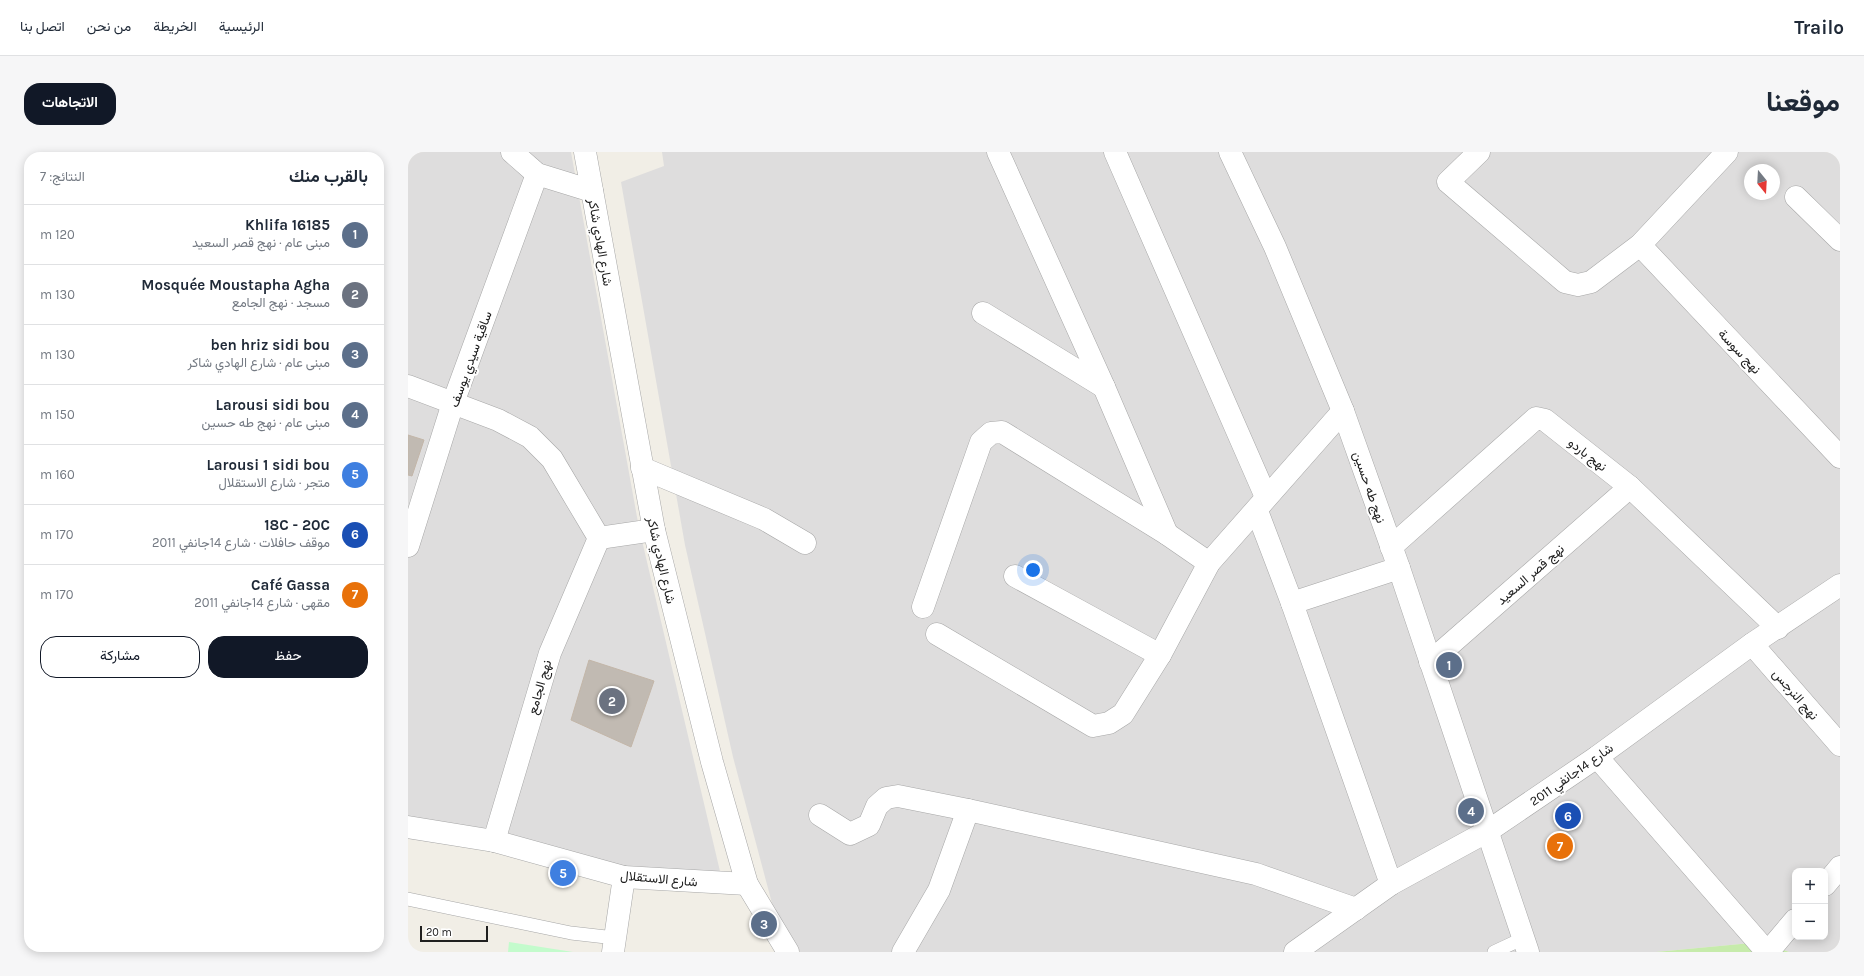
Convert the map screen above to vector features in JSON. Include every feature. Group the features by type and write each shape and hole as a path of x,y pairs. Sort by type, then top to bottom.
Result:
{"street":[{"path":"512,152 538,174 592,191"},
{"name":"شارع الهادي شاكر","path":"585,152 654,530 712,762 746,884 788,952"},
{"path":"998,152 1104,387 1167,534"},
{"path":"1116,152 1261,504 1292,603 1391,884"},
{"name":"نهج طه حسين","path":"1230,152 1278,254 1343,411 1399,568 1526,945"},
{"path":"1478,152 1448,182 1565,282 1578,285 1591,282 1640,245 1727,152"},
{"name":"ساقية سيدي يوسف","path":"408,546 453,403 538,174"},
{"path":"1796,197 1840,240"},
{"name":"نهج سوسة","path":"1640,245 1840,456"},
{"path":"983,313 1104,387"},
{"path":"408,386 498,420 530,437 552,459 599,538 654,530"},
{"path":"937,634 1093,726 1109,723 1123,714 1160,655 1209,564 1343,411"},
{"name":"نهج باردو","path":"1391,547 1536,418 1545,420 1630,486 1778,628"},
{"path":"924,607 981,442 991,433 1002,432 1167,534 1209,564"},
{"path":"642,468 764,519 805,543"},
{"name":"نهج قصر السعيد","path":"1430,662 1630,486"},
{"name":"نهج الجامع","path":"494,841 550,653 599,538"},
{"path":"1292,603 1399,568"},
{"path":"1015,576 1160,655"},
{"name":"شارع 14جانفي 2011","path":"1295,952 1391,884 1488,831 1596,757 1752,644 1840,585"},
{"name":"نهج النرجس","path":"1752,644 1840,745"},
{"path":"1596,757 1768,952 1792,924"},
{"path":"820,815 850,834 869,825 877,806 886,798 898,796 968,810 1256,874 1356,909"},
{"path":"903,952 939,890 968,810"},
{"name":"شارع الاستقلال","path":"408,828 494,841 624,876 746,884"},
{"path":"1828,881 1840,867"},
{"path":"614,945 624,876"}],"lane":[{"path":"408,899 570,933 614,945"},
{"path":"1494,952 1526,945"}],"shaded area":[{"path":"408,152 571,152 639,528 723,884 408,839"},
{"path":"662,152 1840,152 1840,952 1789,952 1762,942 1656,952 800,952 773,907 733,757 685,545 621,182 664,166"}],"green space":[{"path":"509,942 573,952 508,952"},
{"path":"1762,942 1789,952 1656,952"}],"building":[{"path":"408,435 424,440 412,476 408,475"},
{"path":"589,660 654,681 631,747 571,720"}],"place":[{"name":"Khlifa 16185","path":"1449,665"},
{"name":"Mosquée Moustapha Agha","path":"612,701"},
{"name":"Larousi sidi bou","path":"1471,811"},
{"name":"18C - 20C","path":"1568,816"},
{"name":"Café Gassa","path":"1560,846"},
{"name":"Larousi 1 sidi bou","path":"563,873"},
{"name":"ben hriz sidi bou","path":"764,924"}]}
